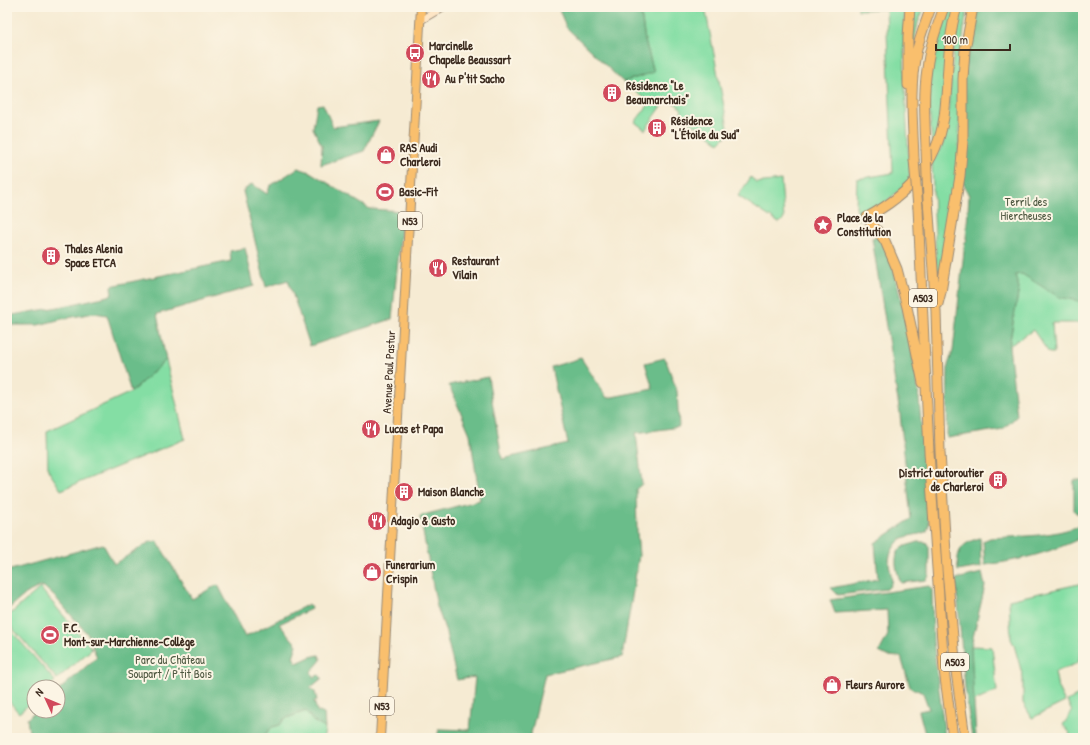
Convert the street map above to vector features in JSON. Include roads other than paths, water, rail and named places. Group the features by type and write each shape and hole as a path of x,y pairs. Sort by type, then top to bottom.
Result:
{"highway":[{"path":"910,7 907,84 912,100"},
{"name":"A503","path":"931,7 920,36 916,55 912,100 938,588 944,670 953,738"},
{"name":"A503","path":"944,7 929,55 924,104 928,201 936,311 940,452 956,671 965,738"},
{"path":"927,388 921,381 907,307 897,269 885,241 867,217 888,205 908,188 924,168 937,145 944,116 948,56 957,7"},
{"path":"936,311 941,292 960,176 963,141 963,79 965,50 973,7"}],"main road":[{"name":"Avenue Paul Pastur","path":"380,738 421,7"}],"street":[{"path":"421,20 444,7"}],"place":[{"name":"Marcinelle Chapelle Beaussart","path":"415,53"},
{"name":"Au P'tit Sacho","path":"431,79"},
{"name":"Résidence \"Le Beaumarchais\"","path":"612,93"},
{"name":"Résidence \"L'Étoile du Sud\"","path":"657,128"},
{"name":"RAS Audi Charleroi","path":"386,155"},
{"name":"Basic-Fit","path":"385,192"},
{"name":"Place de la Constitution","path":"823,225"},
{"name":"Thales Alenia Space ETCA","path":"51,256"},
{"name":"Restaurant Vilain","path":"438,268"},
{"name":"Lucas et Papa","path":"371,429"},
{"name":"District autoroutier de Charleroi","path":"998,480"},
{"name":"Maison Blanche","path":"404,492"},
{"name":"Adagio & Gusto","path":"377,521"},
{"name":"Funerarium Crispin","path":"372,572"},
{"name":"F.C. Mont-sur-Marchienne-Collège","path":"50,635"},
{"name":"Fleurs Aurore","path":"832,685"}],"park label":[{"name":"Terril des Hiercheuses","path":"1026,209"},
{"name":"Parc du Château Soupart / P'tit Bois","path":"170,667"}]}
